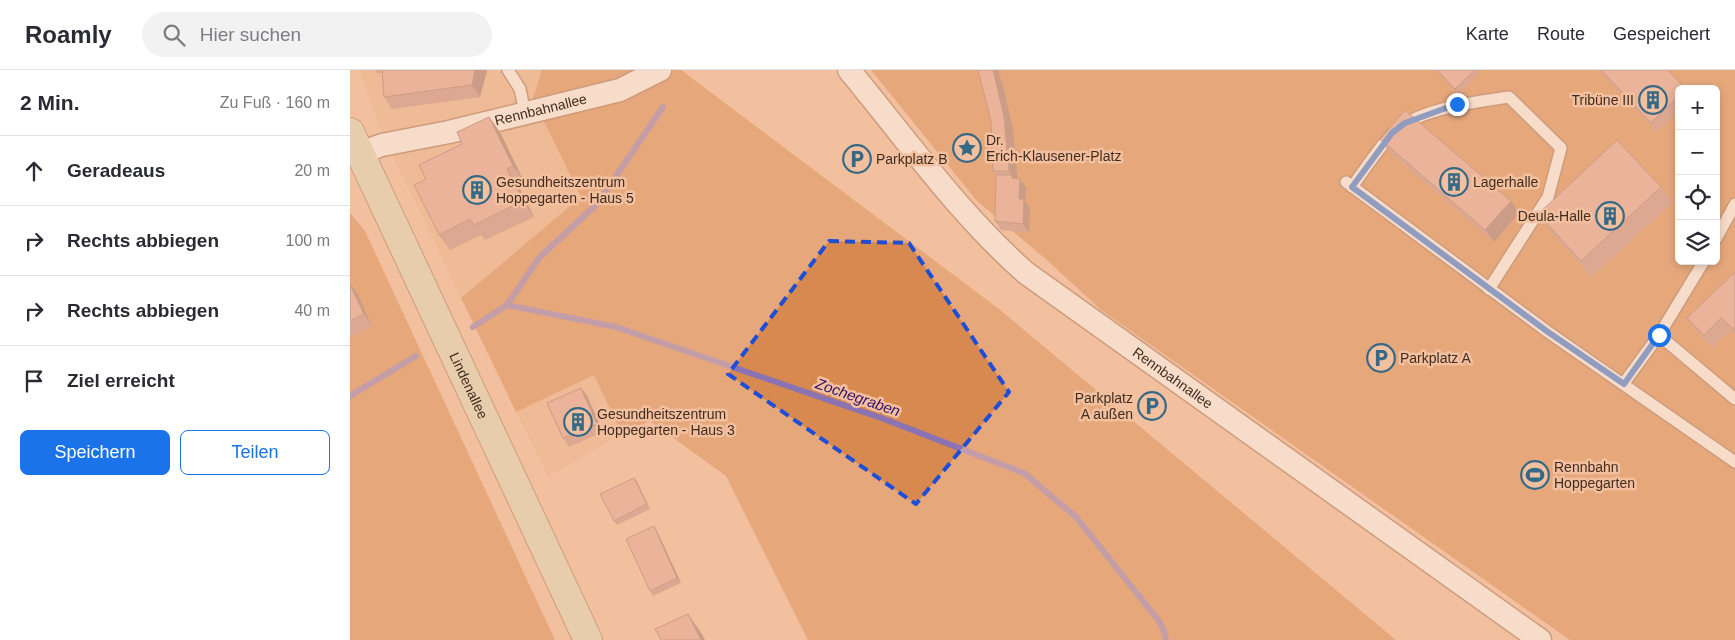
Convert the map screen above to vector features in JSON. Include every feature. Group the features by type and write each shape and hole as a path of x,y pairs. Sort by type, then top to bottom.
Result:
{"street":[{"name":"Rennbahnallee","path":"355,143 397,142 525,113 620,90 660,70"},
{"name":"Rennbahnallee","path":"849,70 968,214 1004,254 1026,273 1540,640"},
{"name":"Lindenallee","path":"355,143 588,640"}],"lane":[{"path":"508,70 520,88 525,113"},
{"path":"1489,289 1548,197 1561,148 1508,97 1457,104 1405,123 1392,133 1349,185 1489,289 1735,462"},
{"path":"1720,232 1735,204"},
{"path":"1624,384 1659,335 1702,265"},
{"path":"1659,335 1735,399"}],"highlighted area":[{"path":"829,241 909,243 1009,392 916,504 728,374"}],"shaded area":[{"path":"359,70 542,70 534,99 581,197 461,298 381,131"},
{"path":"542,70 681,70 999,309 1396,640 808,640 726,476 650,421 622,434 594,375 516,412 461,298 581,197 533,99"},
{"name":"Rennbahn Hoppegarten","path":"871,70 1735,70 1735,640 1570,640 1101,310 1048,261 977,201"},
{"path":"350,213 365,231 555,640 350,640"},
{"path":"594,374 622,434 548,477 516,412"}],"building":[{"path":"382,70 475,70 472,85 384,97"},
{"path":"978,70 993,70 1004,116 1009,171 993,171 991,121"},
{"path":"1437,70 1475,70 1455,89"},
{"name":"Tribüne III","path":"1601,70 1668,70 1682,85 1675,85 1675,100 1651,123"},
{"name":"Lagerhalle","path":"1405,110 1511,201 1485,230 1380,139"},
{"name":"Gesundheitszentrum Hoppegarten - Haus 5","path":"489,117 513,166 507,169 523,201 474,225 470,219 439,235 414,185 426,179 419,165 462,144 457,132"},
{"name":"Deula-Halle","path":"1617,140 1661,187 1581,261 1538,214"},
{"path":"996,175 1012,175 1012,178 1020,179 1019,199 1024,199 1023,224 995,221"},
{"path":"1735,272 1735,330 1721,318 1704,335 1687,318"},
{"path":"350,285 364,314 350,321"},
{"name":"Gesundheitszentrum Hoppegarten - Haus 3","path":"581,388 597,424 563,438 547,403"},
{"path":"634,478 647,504 614,521 600,494"},
{"path":"654,526 677,578 650,591 626,539"},
{"path":"688,614 701,640 661,640 655,629"}],"waterway":[{"path":"507,305 539,258 597,204 663,107"},
{"name":"Zochegraben","path":"473,327 507,305 616,327 884,419 1024,473 1076,517 1159,621 1166,640"},
{"name":"Zochegraben","path":"350,396 416,356"}],"place":[{"name":"Tribüne III","path":"1653,100"},
{"name":"Dr. Erich-Klausener-Platz","path":"967,148"},
{"name":"Parkplatz B","path":"857,159"},
{"name":"Lagerhalle","path":"1454,182"},
{"name":"Gesundheitszentrum Hoppegarten - Haus 5","path":"477,190"},
{"name":"Deula-Halle","path":"1610,216"},
{"name":"Parkplatz A","path":"1381,358"},
{"name":"Parkplatz A außen","path":"1152,406"},
{"name":"Gesundheitszentrum Hoppegarten - Haus 3","path":"578,422"},
{"name":"Rennbahn Hoppegarten","path":"1535,475"}],"route":[{"path":"1457,104 1405,123 1392,133 1352,187 1548,332 1624,384 1659,335"}]}
